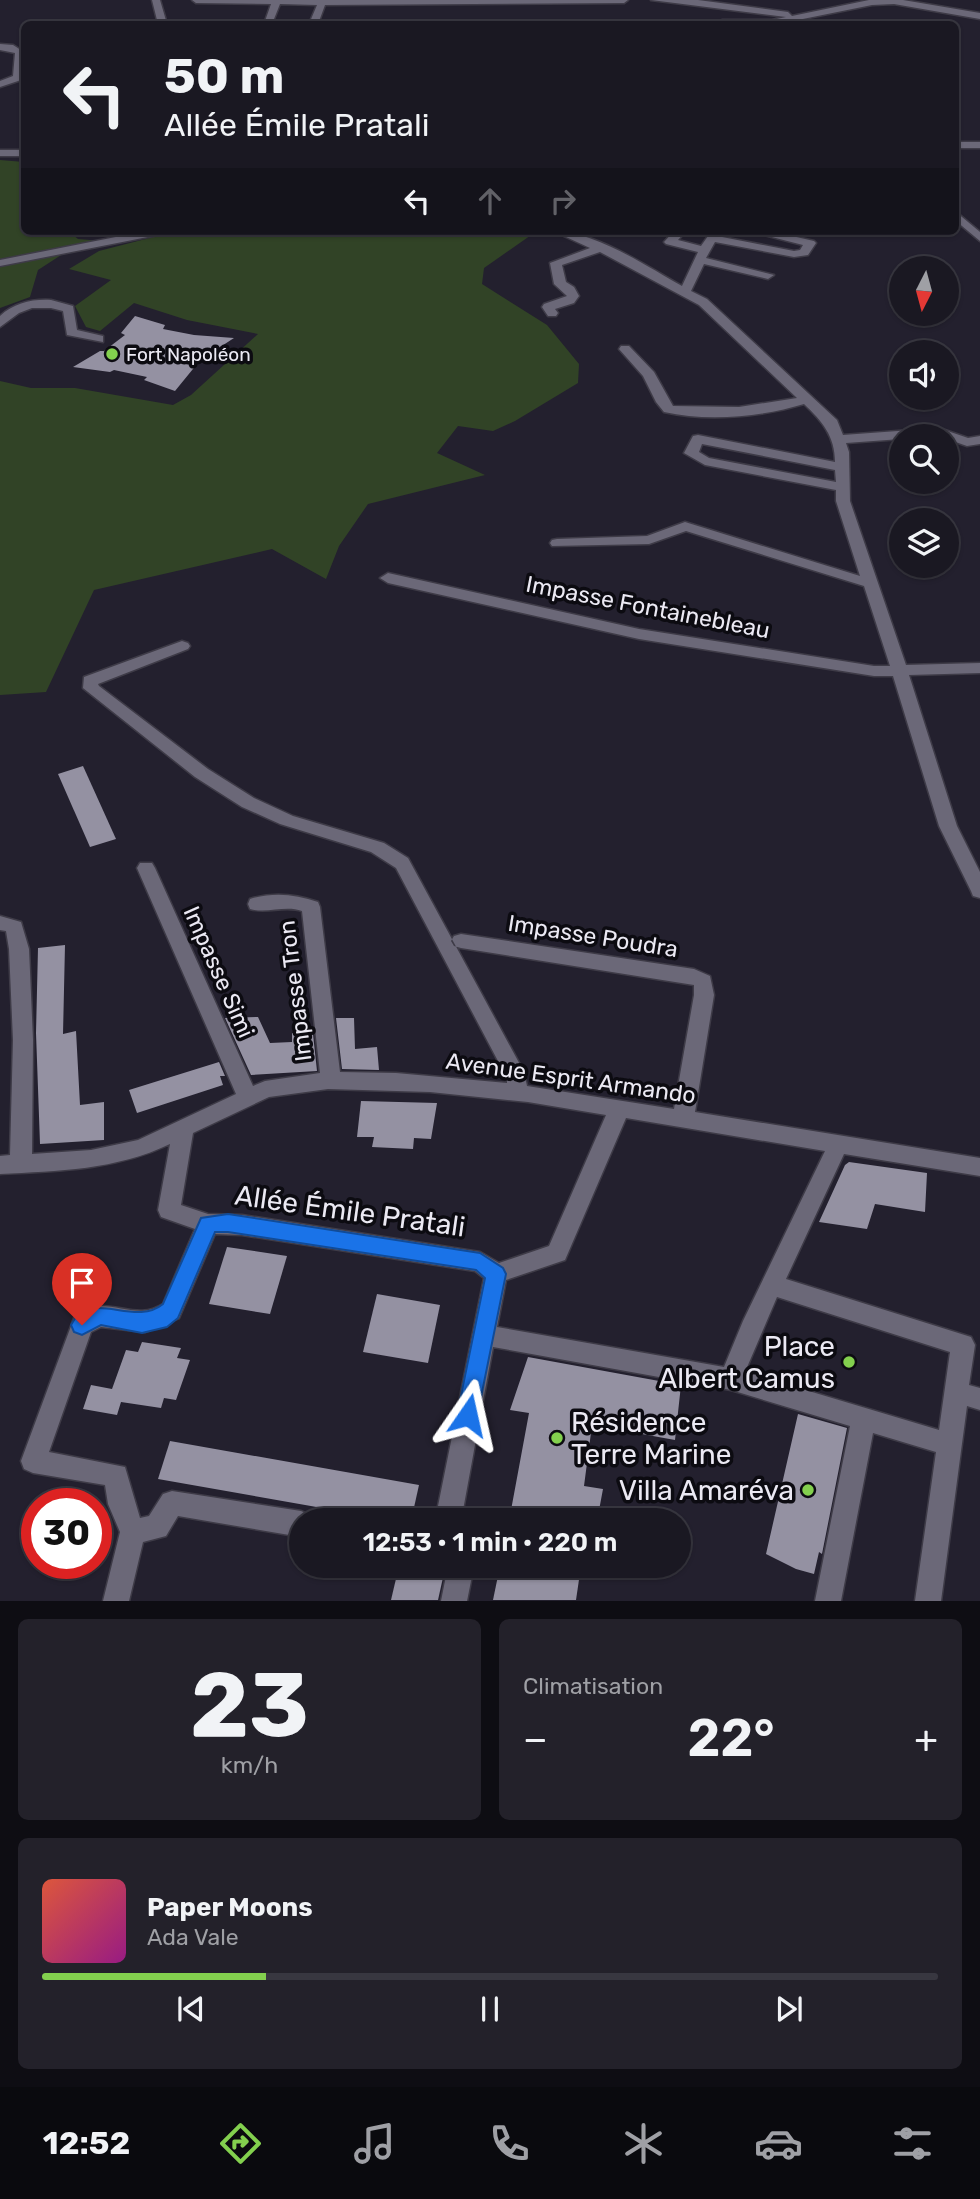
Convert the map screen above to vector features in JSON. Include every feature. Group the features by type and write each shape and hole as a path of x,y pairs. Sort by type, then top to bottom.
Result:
{"street":[{"path":"156,0 162,21"},
{"path":"196,0 624,0"},
{"path":"655,0 715,9 724,15 722,21"},
{"path":"679,0 805,17"},
{"path":"695,0 718,2"},
{"path":"702,0 817,14"},
{"path":"783,21 872,2 894,1 980,16"},
{"path":"269,21 276,2"},
{"path":"315,21 322,2"},
{"path":"767,12 777,18 774,21"},
{"path":"0,47 10,47 20,52 18,78 0,84"},
{"path":"959,145 980,145"},
{"path":"0,153 21,153"},
{"path":"959,218 980,238"},
{"path":"0,263 143,235"},
{"path":"569,235 601,248 685,291 717,313 832,423 839,439 841,487 948,826 980,891"},
{"path":"676,235 670,242 730,277"},
{"path":"685,291 712,239 794,254 804,253 810,243 773,235"},
{"path":"552,313 548,307 570,300 573,296 570,290 560,284 556,263 601,248"},
{"path":"700,260 768,275"},
{"path":"0,323 13,310 55,303 69,309 71,332 99,339"},
{"path":"625,349 647,373 658,389 662,404 669,409 725,411 783,407 807,399"},
{"path":"839,439 939,432 967,442 980,440"},
{"path":"841,487 705,461 691,453 698,439 842,467"},
{"path":"557,543 649,540 685,526 872,584"},
{"name":"Impasse Fontainebleau","path":"388,578 639,634 874,671 980,668"},
{"path":"181,646 90,681 91,688 211,781 250,804 292,823 355,840 402,863 438,935 517,1078 517,1093"},
{"name":"Impasse Simi","path":"146,868 247,1096"},
{"name":"Impasse Tron","path":"257,904 294,901 311,907 331,1082"},
{"path":"1,923 14,927 19,949 23,1040 10,1164"},
{"name":"Impasse Poudra","path":"461,941 694,976 703,981 704,995 682,1120"},
{"name":"Avenue Esprit Armando","path":"10,1164 124,1154 183,1129 247,1096 285,1084 331,1082 458,1086 517,1093 980,1167"},
{"path":"450,1508 496,1274 557,1253 619,1110"},
{"path":"183,1129 169,1210 208,1224"},
{"path":"731,1379 751,1328 839,1143"},
{"name":"Allée Émile Pratali","path":"133,1532 121,1504 116,1475 33,1461 82,1325 99,1316 142,1324 160,1320 171,1311 208,1224 228,1223 480,1262 496,1274"},
{"path":"773,1284 963,1345 968,1395 950,1445 928,1601"},
{"path":"484,1335 731,1379 950,1445"},
{"path":"828,1601 864,1419"},
{"path":"116,1601 133,1532 157,1527 172,1503 289,1522"},
{"path":"454,1601 459,1578"}],"green space":[{"path":"0,160 21,162 21,235 73,235 78,239 102,241 72,248 38,270 30,297 0,308"},
{"path":"531,235 484,268 482,284 547,325 579,364 578,383 515,421 493,431 458,426 437,453 485,475 368,504 339,546 326,579 272,549 94,590 46,692 0,695 0,381 31,388 75,388 173,405 191,395 258,334 187,320 134,303 100,331 86,327 75,306 111,280 69,269 99,251 157,236"}],"building":[{"name":"Fort Napoléon","path":"135,316 165,325 163,329 234,338 211,353 206,353 175,391 144,380 147,377 114,370 110,372 73,367 104,351 125,335 121,333"},
{"path":"83,766 116,839 90,847 58,774"},
{"path":"65,945 63,1034 76,1031 80,1105 104,1102 104,1140 40,1144 36,1033 38,948"},
{"path":"258,1017 270,1043 292,1042 292,1033 313,1034 317,1071 251,1075 225,1018"},
{"path":"336,1018 354,1018 355,1049 377,1047 379,1070 342,1069"},
{"path":"219,1062 225,1076 220,1076 223,1085 137,1113 129,1090"},
{"path":"361,1101 437,1103 431,1139 414,1138 413,1149 372,1147 374,1137 357,1137"},
{"path":"849,1162 927,1173 925,1212 875,1204 867,1229 819,1222 845,1165"},
{"path":"227,1247 287,1256 270,1314 209,1304"},
{"path":"377,1294 440,1305 428,1363 363,1352"},
{"path":"142,1342 181,1348 177,1358 190,1360 176,1400 164,1398 161,1408 121,1402 117,1415 83,1409 91,1385 112,1389 126,1350 138,1352"},
{"name":"Résidence Terre Marine","path":"528,1357 681,1385 675,1440 592,1425 584,1486 603,1489 599,1508 511,1508 529,1413 510,1410"},
{"name":"Villa Amaréva","path":"798,1414 847,1428 822,1554 819,1552 814,1574 796,1569 766,1554"},
{"path":"170,1441 419,1485 414,1508 322,1508 158,1479"},
{"path":"396,1578 443,1578 438,1600 391,1600"},
{"path":"498,1578 579,1578 576,1600 493,1600"}],"place":[{"name":"Fort Napoléon","path":"112,354"},
{"name":"Place Albert Camus","path":"849,1362"},
{"name":"Résidence Terre Marine","path":"557,1438"},
{"name":"Villa Amaréva","path":"808,1490"}],"route":[{"path":"82,1325 99,1316 142,1324 160,1320 171,1311 208,1224 228,1223 480,1262 496,1274 468,1415"}]}
